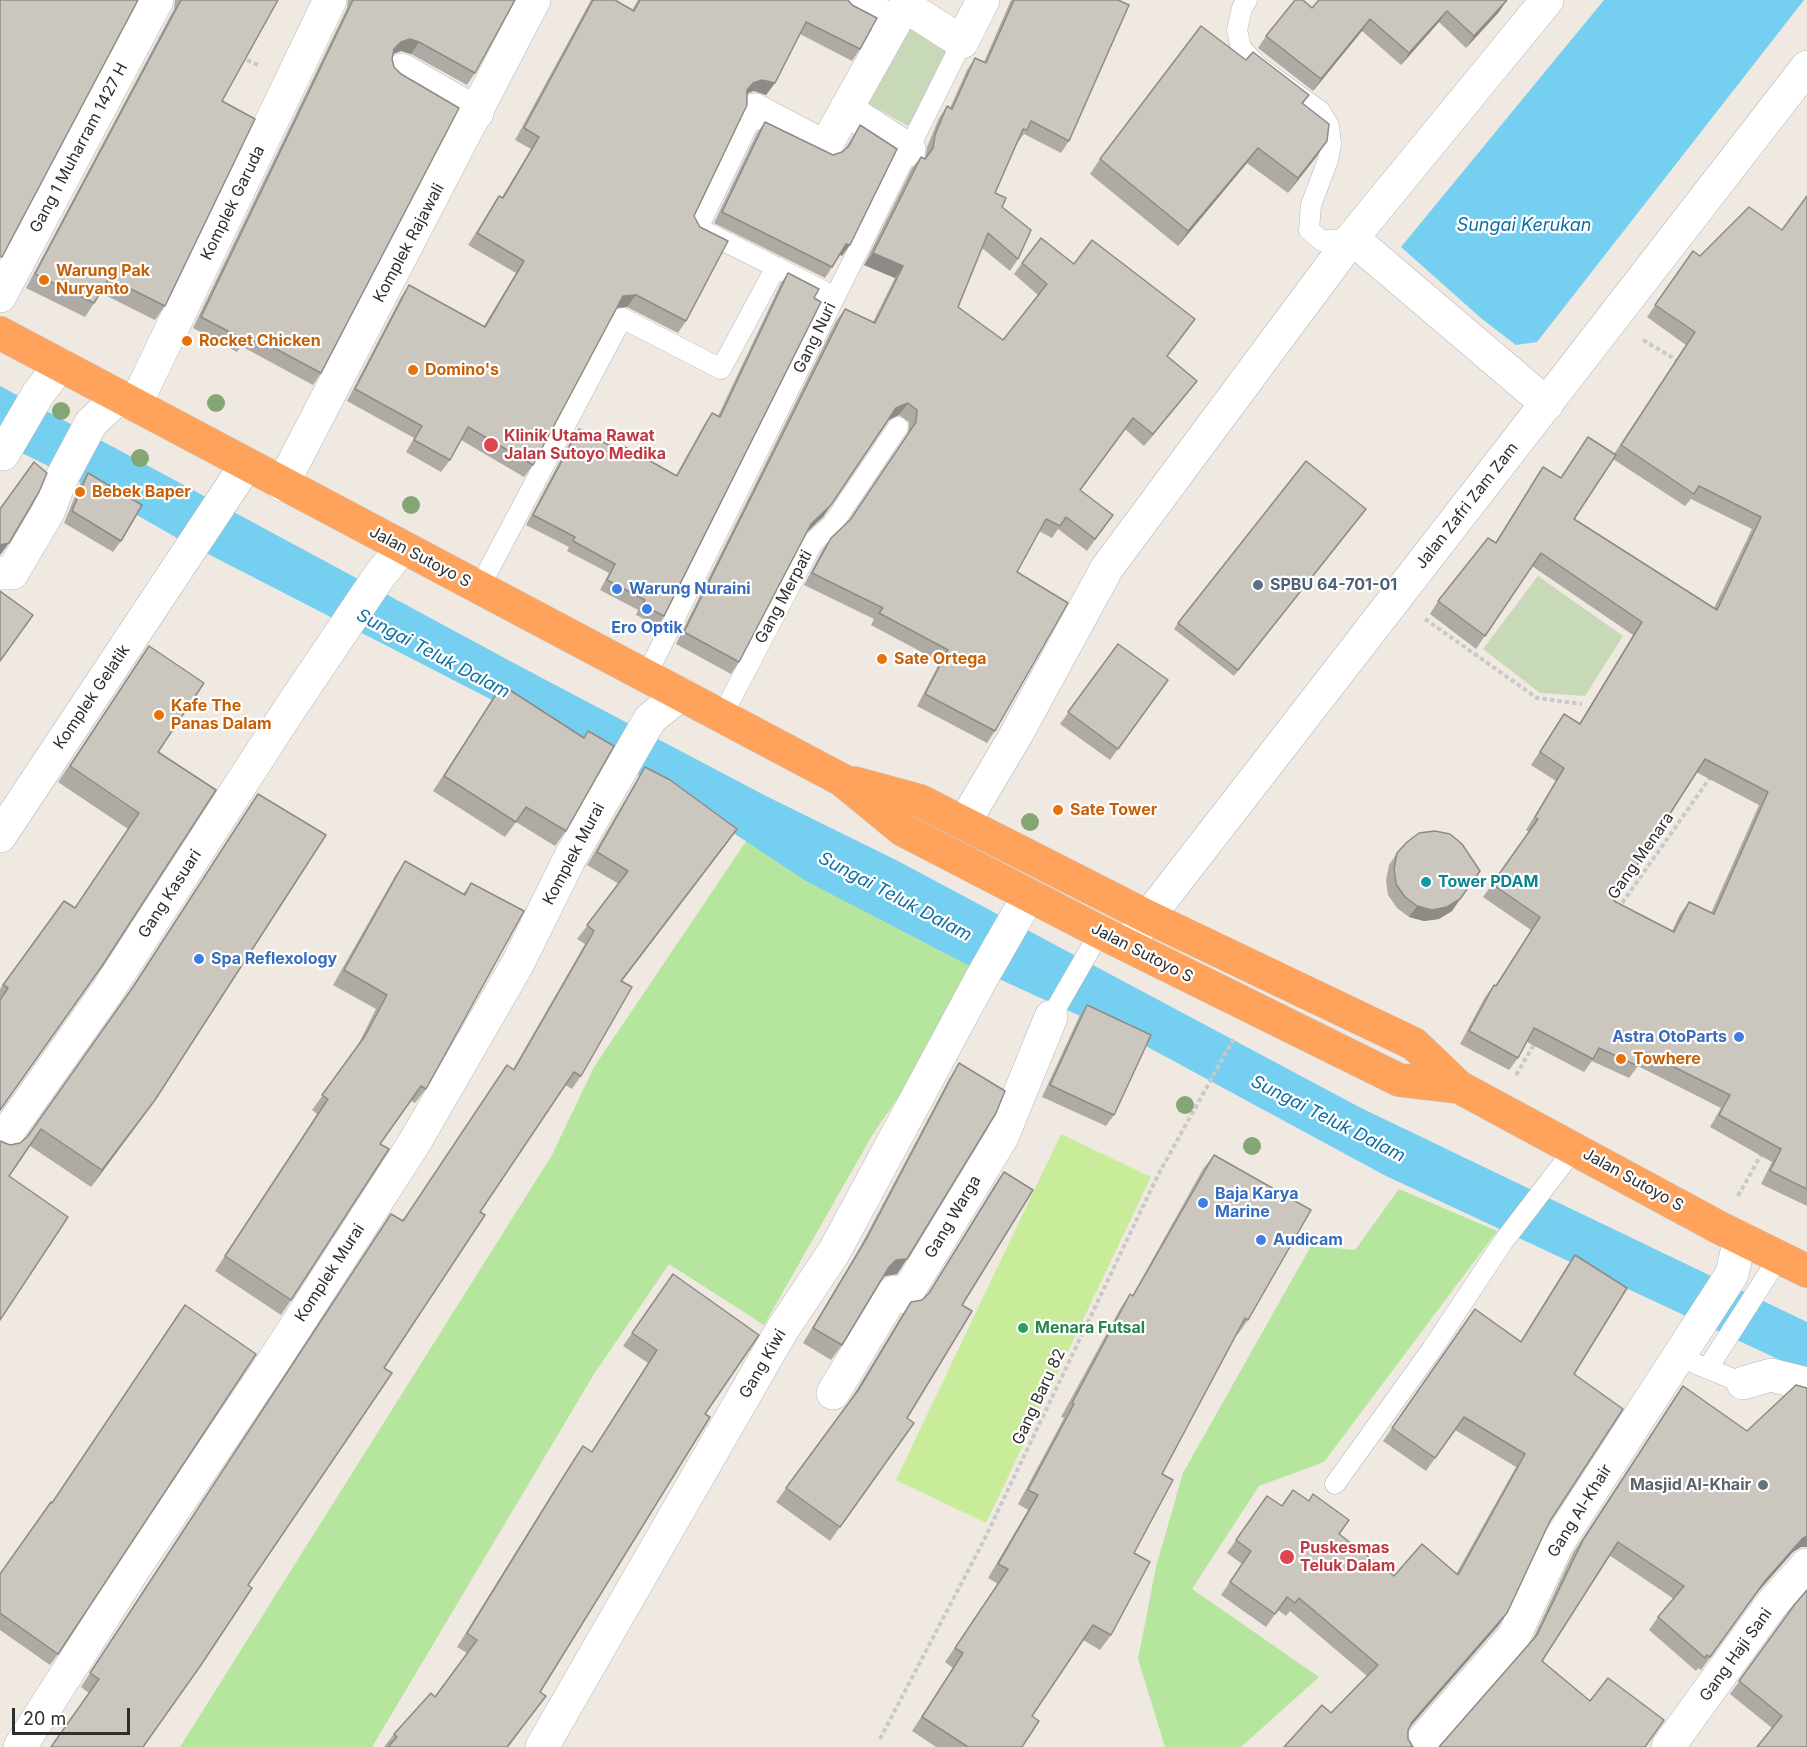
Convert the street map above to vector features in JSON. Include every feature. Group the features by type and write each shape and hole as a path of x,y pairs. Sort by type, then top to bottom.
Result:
{"highway":[{"name":"Jalan Sutoyo S","path":"0,333 282,485 842,780 903,830 1022,906 1400,1080 1459,1087"},
{"name":"Jalan Sutoyo S","path":"842,780 920,801 1149,917 1414,1044 1459,1087 1730,1233 1793,1264"}],"street":[{"name":"Gang 1 Muharram 1427 H","path":"0,296 157,0"},
{"name":"Komplek Garuda","path":"127,401 330,0"},
{"name":"Komplek Rajawali","path":"282,485 534,0"},
{"path":"853,0 893,22"},
{"name":"Gang Nuri","path":"962,42 984,0"},
{"path":"964,823 1017,733 1107,568 1353,238 1536,4"},
{"path":"755,110 825,147 900,13 910,9 962,42"},
{"name":"Jalan Zafri Zam Zam","path":"1105,944 1149,917 1807,67"},
{"path":"402,70 477,113"},
{"path":"846,109 909,150"},
{"path":"1353,238 1547,404"},
{"path":"2,456 38,394 60,365"},
{"path":"0,573 12,573 48,513 60,481 91,423 127,401"},
{"name":"Komplek Gelatik","path":"0,836 246,465"},
{"name":"Gang Kasuari","path":"0,1143 106,993 289,710 380,575 402,548"},
{"name":"Komplek Murai","path":"20,1747 133,1570 271,1365 413,1144 517,965 611,783 650,718 681,694"},
{"name":"Gang Kiwi","path":"542,1747 782,1330 834,1252 1022,906"},
{"name":"Gang Warga","path":"833,1393 894,1292 904,1297 1002,1137 1052,1017"},
{"name":"Gang Al-Khair","path":"1417,1747 1514,1636 1557,1544 1694,1363 1745,1281 1730,1233"},
{"path":"1743,1383 1771,1375 1807,1384"},
{"name":"Gang Haji Sani","path":"1668,1747 1772,1605 1807,1565"}],"lane":[{"path":"1247,0 1242,8 1237,30 1241,48 1258,66 1320,111 1329,126 1331,144 1328,160 1311,205 1309,230 1322,241 1353,238"},
{"name":"Gang Nuri","path":"646,676 962,42"},
{"path":"755,110 698,228 835,297"},
{"path":"479,588 622,318 721,369 776,267"},
{"name":"Gang Merpati","path":"722,716 813,542 832,525 898,427"},
{"path":"1052,1017 1105,944"},
{"path":"1335,1484 1432,1349 1503,1242 1575,1148"},
{"path":"1745,1281 1793,1264"},
{"path":"1694,1363 1743,1383"}],"path":[{"path":"237,56 291,81"},
{"path":"1611,321 1686,365"},
{"path":"1395,597 1537,698 1581,704"},
{"name":"Gang Menara","path":"1617,910 1719,765"},
{"name":"Gang Baru 82","path":"880,1739 985,1538 1158,1175 1236,1035"},
{"path":"1499,1108 1536,1042"},
{"path":"1730,1233 1766,1146"}],"green space":[{"path":"903,16 955,45 908,126 857,97"},
{"path":"1538,576 1623,636 1585,696 1540,693 1483,649"},
{"path":"749,837 983,958 937,1041 873,1134 764,1325 669,1264 594,1374 372,1747 180,1747 552,1155 594,1067"},
{"name":"Menara Futsal","path":"1061,1134 1151,1177 986,1523 896,1480"},
{"path":"1399,1189 1497,1231 1324,1462 1259,1486 1192,1589 1319,1677 1241,1747 1165,1747 1138,1659 1156,1567 1183,1473 1311,1246 1355,1250"}],"water":[{"name":"Sungai Kerukan","path":"1604,0 1804,0 1537,342 1516,345 1482,319 1401,247"},
{"name":"Sungai Teluk Dalam","path":"0,386 525,669 766,796 896,860 1361,1108 1807,1322 1807,1370 1780,1360 1384,1175 1144,1045 966,964 806,881 673,793 177,538 74,479 0,442"}],"building":[{"path":"0,0 138,0 2,257 0,256"},
{"path":"181,0 278,0 222,101 255,119 165,306 109,278 94,303 35,274"},
{"path":"353,0 515,0 475,73 410,39 401,42 394,49 392,59 394,67 401,74 459,108 321,373 248,334 245,340 201,317"},
{"path":"593,0 615,0 634,11 640,0 848,0 852,5 877,18 860,49 806,22 775,83 762,80 753,83 747,90 747,105 694,216 700,227 728,241 686,321 636,295 623,296 533,465 468,427 450,460 414,440 422,426 355,389 409,285 485,327 524,261 477,233 499,196 503,198 539,137 524,128"},
{"path":"1014,0 1118,0 1129,5 1069,141 1031,121 1027,130 1023,129 995,193 1006,198 1002,207 1031,230 1018,259 988,233 958,307 1003,340 1047,284 1022,263 1041,238 1074,264 1092,240 1195,319 1167,356 1197,381 1153,434 1133,418 1080,490 1113,515 1095,539 1066,517 1060,526 1046,519 1017,572 1068,603 995,731 925,694 948,650 879,613 883,608 812,573 831,538 850,520 916,422 917,410 908,403 896,408 831,505 811,524 739,662 684,632 845,309 875,323 903,266 873,253 921,157 925,159 933,148 935,135 947,106 952,109 975,58 986,63"},
{"path":"1295,0 1303,0 1312,8 1319,0 1507,0 1474,36 1447,11 1409,53 1370,19 1321,79 1266,36"},
{"path":"1201,26 1246,60 1253,52 1309,95 1302,103 1329,124 1327,141 1298,178 1258,148 1188,231 1100,159"},
{"path":"765,122 833,155 849,146 860,125 897,149 850,245 846,244 832,267 722,212"},
{"path":"1807,196 1807,1189 1770,1171 1781,1149 1719,1115 1730,1095 1644,1052 1638,1066 1599,1048 1593,1059 1534,1028 1518,1058 1469,1031 1494,985 1496,986 1540,917 1492,884 1538,819 1535,817 1564,768 1540,752 1564,714 1580,724 1642,622 1541,553 1485,636 1438,601 1488,538 1496,543 1543,467 1561,478 1588,437 1616,455 1574,519 1717,610 1761,517 1699,486 1694,494 1621,445 1695,332 1655,305 1693,251 1700,256 1749,207 1782,230","holes":["1705,759 1768,792 1714,914 1689,902 1674,932 1614,901"]},
{"path":"788,273 819,289 814,298 821,302 664,616 642,605 645,600 607,580 615,564 573,541 575,537 533,515 579,429 622,452 625,447 677,476 712,413 720,417"},
{"path":"1306,461 1366,509 1238,670 1178,623"},
{"path":"34,462 47,473 39,492 9,543 0,545 0,509"},
{"path":"88,473 142,505 121,541 72,511"},
{"path":"0,591 33,615 0,661"},
{"path":"1118,644 1168,680 1118,749 1068,712"},
{"path":"149,646 204,683 158,752 216,790 102,966 0,1110 0,1000 8,988 3,985 64,901 75,908 139,813 70,766"},
{"path":"502,685 584,738 588,731 614,746 566,831 526,807 516,822 444,776"},
{"path":"645,767 670,780 737,829 621,981 632,987 581,1076 574,1072 480,1212 485,1215 384,1368 392,1373 248,1585 252,1588 201,1665 143,1747 51,1747 99,1679 90,1673 391,1214 403,1221 507,1065 514,1070 594,931 587,925 628,871 597,852"},
{"name":"Spa Reflexology","path":"258,794 326,835 155,1100 102,1170 41,1129 9,1176 68,1217 0,1320 0,1141 10,1145 20,1143 27,1137 133,987"},
{"name":"Tower PDAM","path":"1435,831 1450,834 1462,844 1480,871 1460,899 1447,907 1432,910 1417,906 1405,897 1396,884 1394,869 1397,853 1407,842 1419,833"},
{"path":"405,861 465,895 471,883 524,911 426,1089 421,1086 380,1144 389,1149 291,1300 225,1256 328,1099 322,1095 365,1036 387,995 344,970"},
{"path":"1087,1005 1151,1035 1114,1115 1050,1085"},
{"path":"959,1063 1005,1091 996,1113 907,1259 896,1260 889,1267 842,1345 813,1328 868,1236"},
{"path":"1214,1155 1311,1210 1248,1320 1245,1318 1162,1474 1173,1480 1134,1553 1150,1562 1111,1635 1093,1625 1032,1716 1039,1721 1022,1747 968,1747 922,1717 963,1653 955,1648 1008,1569 998,1564 1038,1495 1028,1490 1074,1404 1072,1403 1130,1294 1133,1296"},
{"path":"1004,1172 1033,1190 962,1305 972,1311 907,1418 914,1423 840,1527 786,1488 859,1389 911,1302 922,1300 929,1293"},
{"path":"1575,1255 1627,1288 1574,1374 1623,1409 1550,1521 1507,1613 1412,1722 1408,1730 1408,1739 1413,1747 1284,1747 1322,1705 1331,1713 1378,1665 1299,1598 1295,1603 1287,1597 1275,1614 1230,1582 1251,1551 1236,1540 1267,1496 1282,1506 1293,1490 1309,1501 1313,1494 1349,1520 1339,1534 1394,1576 1422,1544 1458,1575 1525,1454 1464,1417 1435,1458 1392,1428 1475,1309 1521,1342"},
{"path":"673,1274 759,1335 705,1414 710,1417 540,1692 546,1696 507,1747 388,1747 397,1737 394,1734 431,1693 435,1697 477,1640 467,1633 562,1479 583,1446 592,1452 657,1350 632,1333"},
{"path":"185,1305 256,1354 58,1654 0,1613 0,1574 52,1503"},
{"path":"1796,1385 1807,1388 1807,1536 1765,1581 1710,1657 1707,1655 1705,1658 1658,1617 1684,1586 1618,1542 1542,1661 1590,1701 1608,1678 1664,1720 1645,1747 1439,1747 1537,1635 1583,1540 1683,1386 1747,1431"},
{"path":"1807,1590 1807,1747 1757,1747 1782,1716 1739,1681"}],"place":[{"name":"Warung Pak Nuryanto","path":"44,280"},
{"name":"Rocket Chicken","path":"187,341"},
{"name":"Domino's","path":"413,370"},
{"name":"Klinik Utama Rawat Jalan Sutoyo Medika","path":"491,445"},
{"name":"Bebek Baper","path":"80,492"},
{"name":"SPBU 64-701-01","path":"1258,585"},
{"name":"Warung Nuraini","path":"617,589"},
{"name":"Ero Optik","path":"647,609"},
{"name":"Sate Ortega","path":"882,659"},
{"name":"Kafe The Panas Dalam","path":"159,715"},
{"name":"Sate Tower","path":"1058,810"},
{"name":"Tower PDAM","path":"1426,882"},
{"name":"Spa Reflexology","path":"199,959"},
{"name":"Astra OtoParts","path":"1739,1037"},
{"name":"Towhere","path":"1621,1059"},
{"name":"Baja Karya Marine","path":"1203,1203"},
{"name":"Audicam","path":"1261,1240"},
{"name":"Menara Futsal","path":"1023,1328"},
{"name":"Masjid Al-Khair","path":"1763,1485"},
{"name":"Puskesmas Teluk Dalam","path":"1287,1557"}]}
